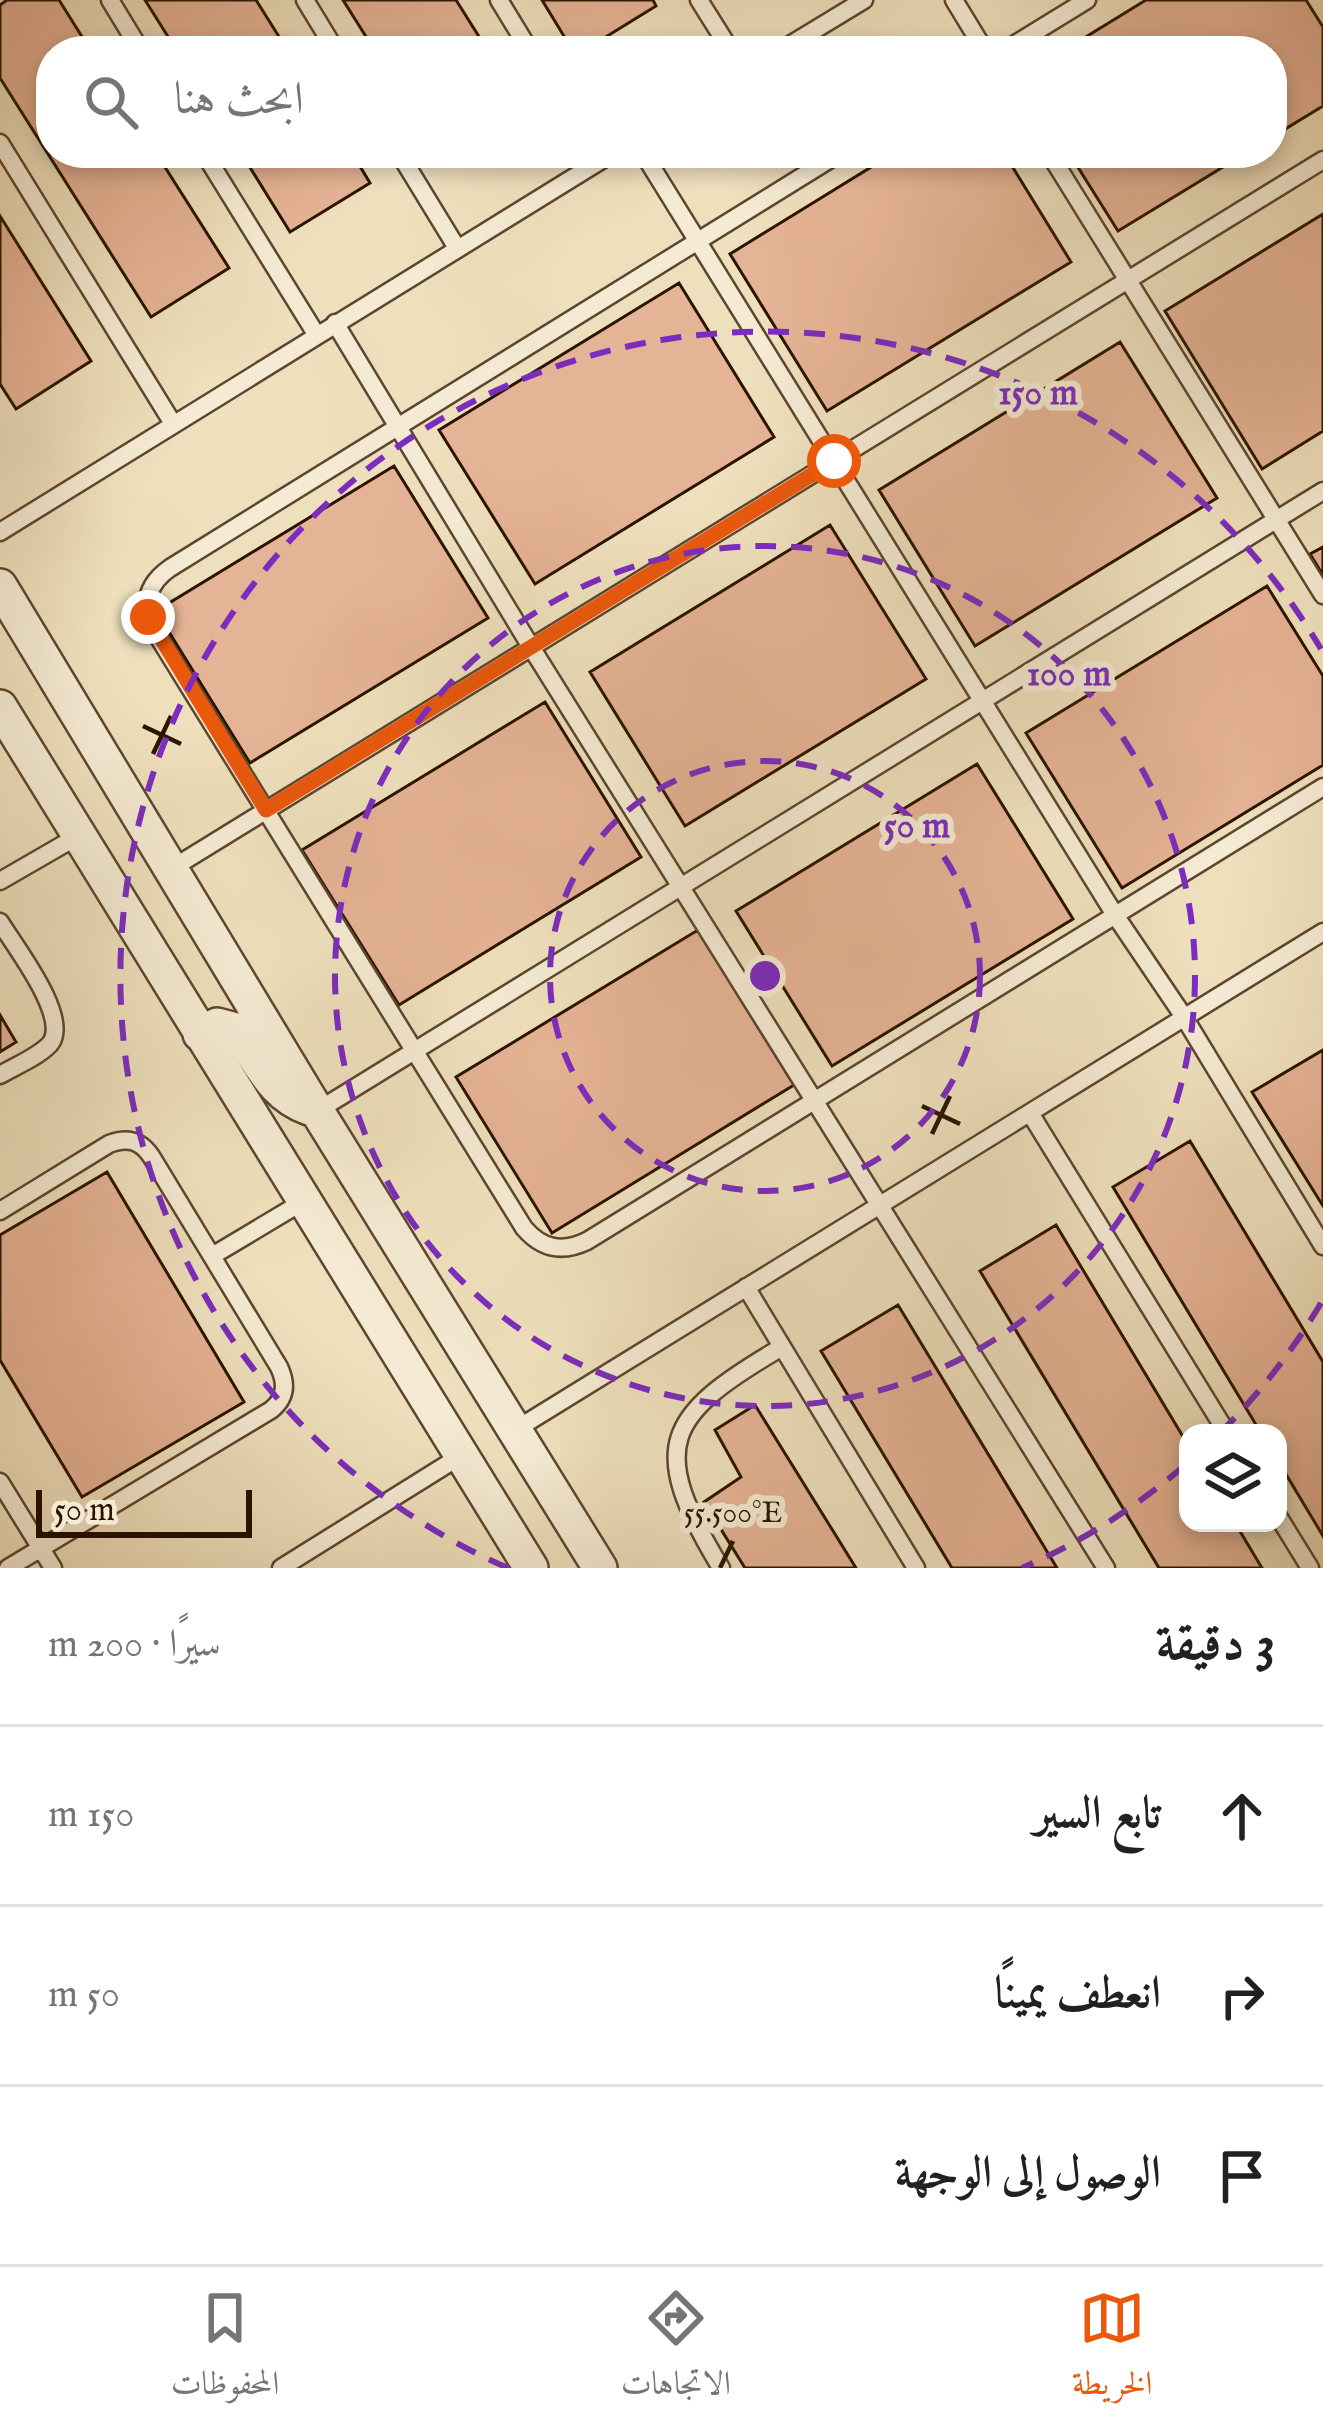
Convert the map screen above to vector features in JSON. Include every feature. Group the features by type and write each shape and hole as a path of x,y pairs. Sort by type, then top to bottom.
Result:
{"street":[{"path":"0,586 316,1111 601,1568"},
{"path":"0,707 532,1568"},
{"path":"200,1034 217,1024 236,1030 272,1084 316,1111"}],"lane":[{"path":"110,0 132,36"},
{"path":"305,0 327,36"},
{"path":"499,0 521,36"},
{"path":"699,0 722,36"},
{"path":"805,36 864,0"},
{"path":"954,0 977,36"},
{"path":"1028,36 1087,0"},
{"path":"0,142 172,422"},
{"path":"172,868 1323,160"},
{"path":"213,168 316,334"},
{"path":"408,168 457,248"},
{"path":"0,532 583,168"},
{"path":"652,168 1323,1246"},
{"path":"816,168 170,568 150,588 148,617 154,630 524,1228 546,1246 560,1249 587,1240 1323,787"},
{"path":"1058,168 1323,595"},
{"path":"335,322 531,647 1106,1568"},
{"path":"316,1111 1323,491"},
{"path":"0,881 78,836"},
{"path":"0,922 57,1025 50,1043 0,1075"},
{"path":"514,1430 1323,932"},
{"path":"1030,1113 1221,1424"},
{"path":"0,1211 109,1144 128,1140 145,1148 284,1376 285,1386 278,1404 8,1568"},
{"path":"212,1256 304,1201"},
{"path":"746,1287 916,1568"},
{"path":"721,1568 690,1517 679,1488 676,1458 683,1428 699,1402 723,1382 782,1347"},
{"path":"281,1568 462,1454"},
{"path":"0,1482 52,1568"},
{"path":"1287,1531 1310,1568"}],"building":[{"path":"7,0 59,0 82,36 36,36 36,135 0,78 0,5"},
{"path":"145,0 256,0 279,36 168,36"},
{"path":"343,0 456,0 479,36 366,36"},
{"path":"542,0 653,0 656,6 607,36 564,36"},
{"path":"1146,0 1306,0 1323,27 1323,106 1287,128 1287,36 1087,36"},
{"path":"57,168 166,168 229,268 151,317"},
{"path":"250,168 361,168 370,183 290,232"},
{"path":"870,168 1013,168 1071,262 827,411 730,254"},
{"path":"1078,168 1221,168 1118,231"},
{"path":"1323,214 1323,431 1262,469 1165,311"},
{"path":"0,216 91,361 16,409 0,384"},
{"path":"679,283 774,437 535,584 439,430"},
{"path":"1120,342 1217,498 975,646 879,490"},
{"path":"394,466 488,618 250,763 156,611"},
{"path":"830,525 926,679 685,826 590,672"},
{"path":"1323,547 1323,575 1310,554"},
{"path":"1267,586 1323,676 1323,765 1122,888 1026,733"},
{"path":"545,702 641,857 399,1005 302,850"},
{"path":"977,764 1073,919 832,1066 736,911"},
{"path":"698,930 794,1085 552,1233 456,1077"},
{"path":"0,1015 16,1042 0,1052"},
{"path":"1323,1050 1323,1206 1252,1092"},
{"path":"1190,1141 1323,1362 1323,1536 1287,1476 1287,1424 1256,1424 1113,1187"},
{"path":"107,1172 244,1402 82,1497 0,1360 0,1235"},
{"path":"1056,1225 1179,1430 1179,1532 1240,1532 1262,1568 1159,1568 980,1271"},
{"path":"898,1305 1057,1568 952,1568 821,1351"},
{"path":"755,1405 856,1568 745,1568 704,1502 741,1477 715,1430"}],"route":[{"path":"148,617 266,810 834,461"}]}
